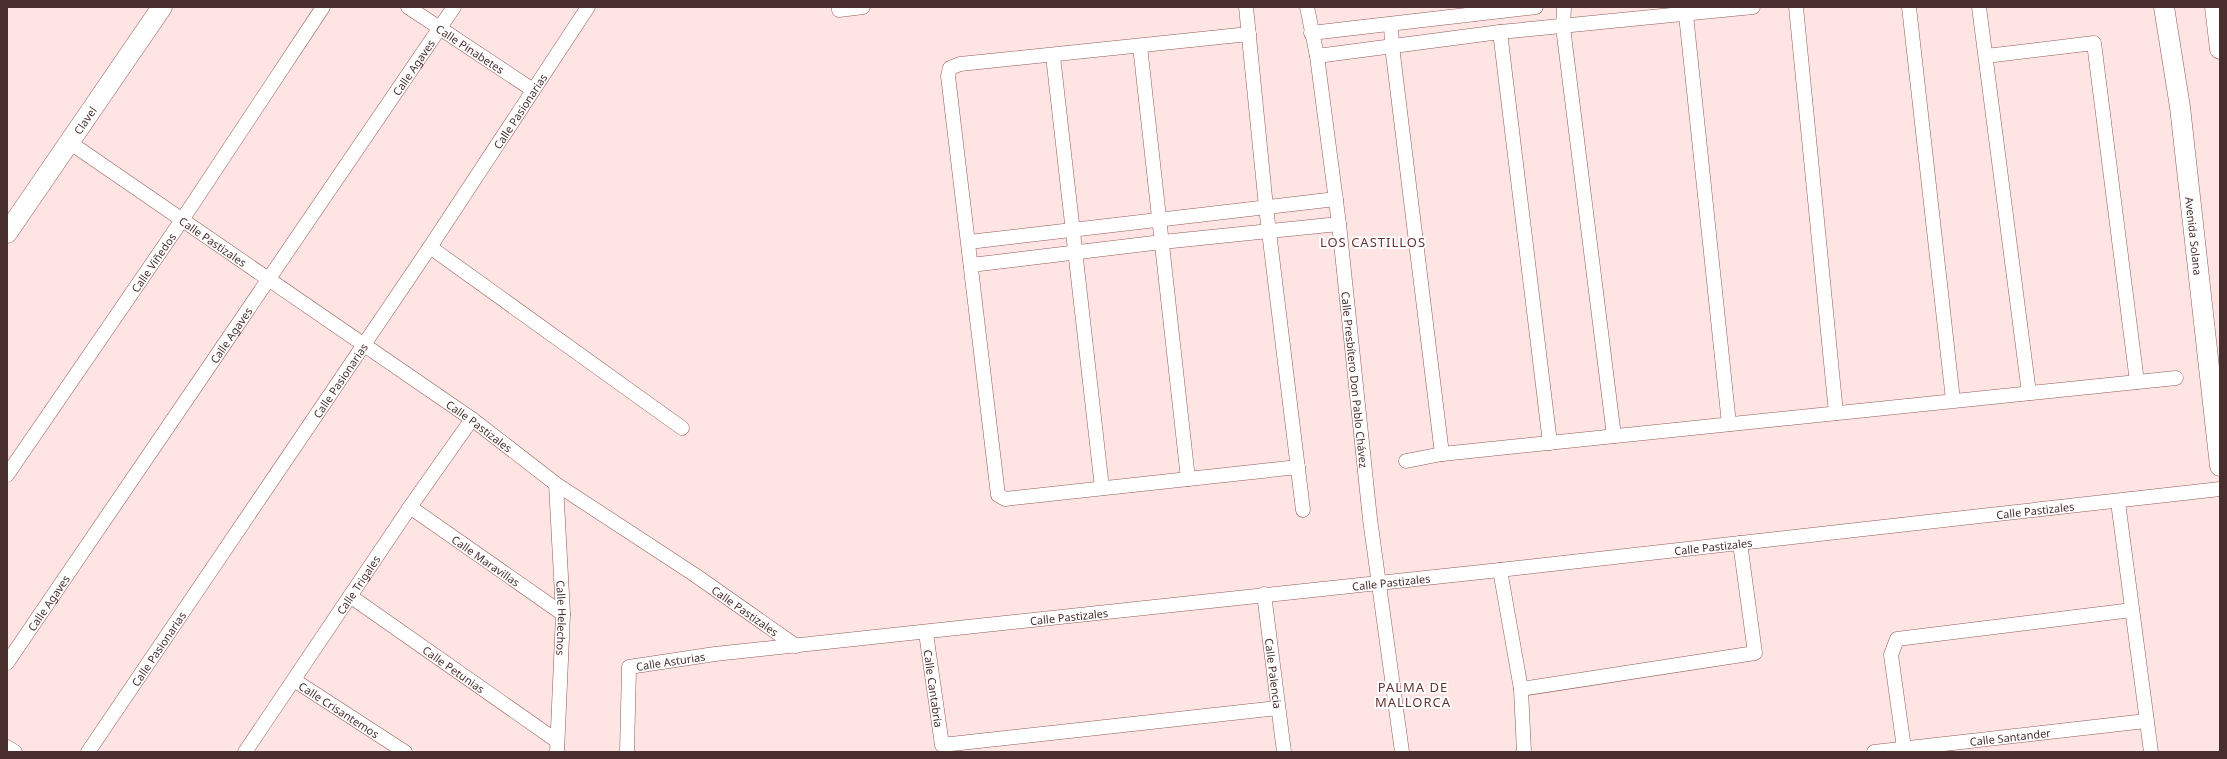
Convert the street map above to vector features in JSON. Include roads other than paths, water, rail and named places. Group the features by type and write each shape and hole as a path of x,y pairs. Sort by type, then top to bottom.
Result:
{"street":[{"name":"Clavel","path":"7,233 162,7"},
{"name":"Calle Viñedos","path":"7,475 182,220 323,7"},
{"name":"Calle Pinabetes","path":"408,7 533,90"},
{"name":"Calle Agaves","path":"7,663 267,279 454,7"},
{"name":"Calle Pasionarias","path":"88,752 430,247 588,7"},
{"path":"839,8 863,7"},
{"path":"1246,7 1266,207 1303,510"},
{"name":"Calle Presbítero Don Pablo Chávez","path":"1307,7 1317,56 1336,200 1378,583 1402,752"},
{"path":"1312,33 1536,7"},
{"path":"1564,7 1563,27 1614,436"},
{"path":"1317,56 1500,32 1686,15 1753,7"},
{"path":"1796,7 1836,412"},
{"path":"1909,7 1953,400"},
{"path":"1979,7 2029,394"},
{"name":"Avenida Solana","path":"2164,7 2180,107 2220,466"},
{"path":"2215,7 2220,49"},
{"path":"1686,15 1729,424"},
{"path":"1391,24 1392,46 1442,454"},
{"path":"1500,32 1550,443"},
{"path":"1249,34 1053,56 960,64 950,68 948,76 972,265 995,485 998,495 1005,499 1298,468"},
{"path":"1986,56 2094,43 2137,382"},
{"path":"1140,46 1188,479"},
{"path":"1053,56 1102,488"},
{"name":"Calle Pastizales","path":"70,142 267,279 364,343 472,419 556,484 695,575 796,646 2118,502 2220,489"},
{"path":"969,242 1159,219 1336,200"},
{"path":"972,265 1269,230 1339,224"},
{"path":"430,247 682,428"},
{"path":"1406,461 1442,454 2176,378"},
{"name":"Calle Trigales","path":"245,752 410,507 472,419"},
{"name":"Calle Helechos","path":"556,484 563,614 557,746"},
{"path":"2118,502 2151,752"},
{"name":"Calle Maravillas","path":"410,507 563,614"},
{"path":"1521,689 1755,653 1740,543"},
{"path":"1500,570 1521,689 1524,752"},
{"name":"Calle Palencia","path":"1264,594 1284,752"},
{"name":"Calle Petunias","path":"350,596 557,746"},
{"path":"1904,748 1891,655 1897,639 2132,610"},
{"name":"Calle Cantabria","path":"926,633 942,744 1278,708"},
{"name":"Calle Asturias","path":"627,752 629,667 715,654 796,646"},
{"name":"Calle Crisantemos","path":"294,680 405,752"},
{"name":"Calle Santander","path":"1874,752 2146,722"},
{"path":"7,747 15,752"}],"district":[{"name":"LOS CASTILLOS","path":"1373,242"},
{"name":"PALMA DE MALLORCA","path":"1413,694"}]}
